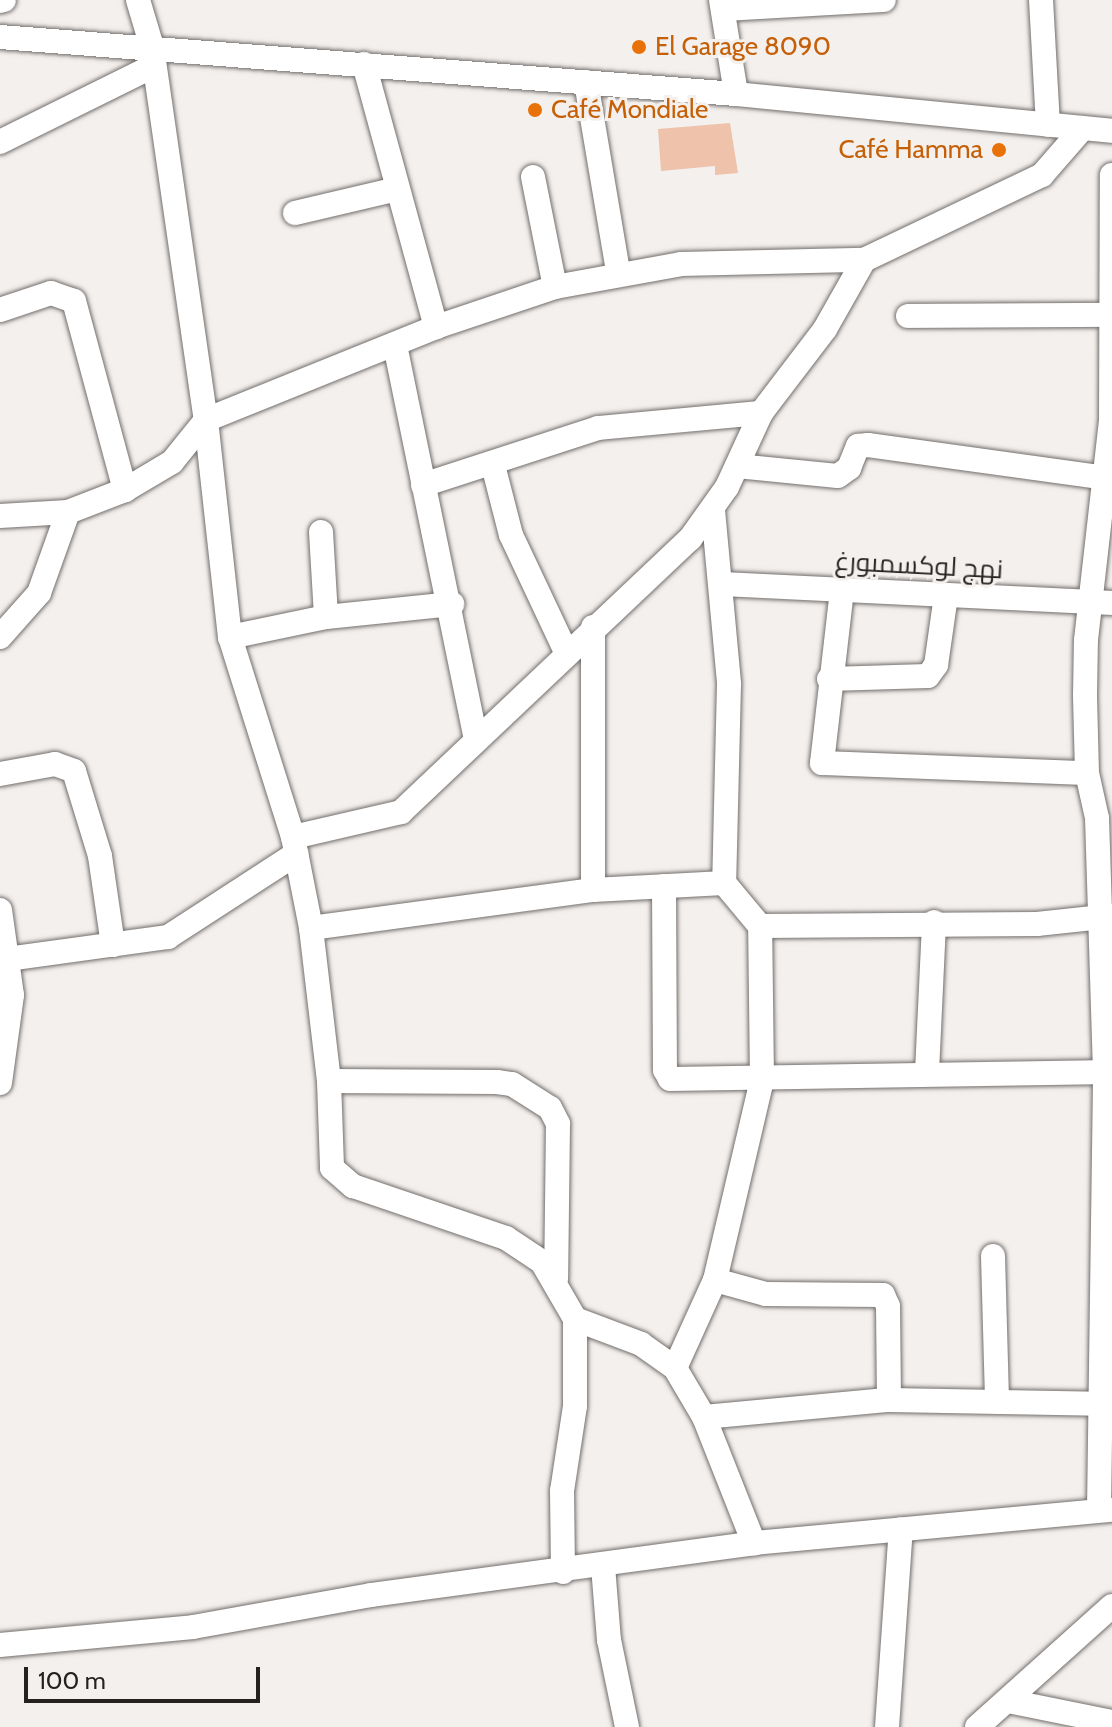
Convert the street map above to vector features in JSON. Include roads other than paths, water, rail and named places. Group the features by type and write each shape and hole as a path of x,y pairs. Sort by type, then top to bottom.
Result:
{"street":[{"path":"138,0 153,57 206,420 230,637 294,846 311,928 329,1081 332,1168 342,1181 506,1238 542,1262 556,1278 575,1319 574,1415 562,1491 563,1572"},
{"path":"736,94 722,4 884,0"},
{"path":"1041,0 1048,125"},
{"path":"0,37 153,57 364,64 736,94 1112,131"},
{"path":"0,142 153,57"},
{"path":"364,64 436,327"},
{"path":"586,82 618,271"},
{"path":"0,516 68,512 125,490 172,462 206,420 436,327 555,287 618,271 736,261 864,260 1042,175 1083,128"},
{"path":"0,1645 178,1629 371,1595 563,1572 754,1543 1106,1510 1109,1072 1104,818 1087,773 1086,640 1102,601 1111,422 1112,175"},
{"path":"533,177 555,287"},
{"path":"295,213 397,189"},
{"path":"5,959 168,937 294,846 401,812 566,652 690,539 713,510 761,413 825,329 864,260"},
{"path":"0,310 51,293 74,301 125,490"},
{"path":"908,316 1111,315"},
{"path":"395,345 423,485 452,604 476,739"},
{"path":"423,485 493,465 598,428 761,413"},
{"path":"737,466 838,476 849,468 858,446 868,445 1106,478"},
{"path":"493,465 511,535 566,652"},
{"path":"675,1368 715,1280 762,1080 760,926 724,883 729,684 724,584 713,510"},
{"path":"0,637 39,593 68,512"},
{"path":"321,532 326,617"},
{"name":"نهج لوكسمبورغ","path":"724,584 1102,601"},
{"path":"842,590 819,757 825,765 1087,773"},
{"path":"829,679 928,676 936,665 946,596"},
{"path":"230,637 326,617 452,604"},
{"path":"593,627 593,890"},
{"path":"0,774 55,764 74,771 100,856 113,945"},
{"path":"311,928 593,890 724,883"},
{"path":"664,886 666,1076 675,1081 927,1072 1109,1072"},
{"path":"0,910 12,995 0,1083"},
{"path":"760,926 934,922 1037,924 1105,917"},
{"path":"927,1072 934,922"},
{"path":"329,1081 497,1082 512,1084 550,1108 558,1124 556,1278"},
{"path":"993,1256 997,1402"},
{"path":"715,1280 766,1294 883,1295 888,1306 889,1400"},
{"path":"575,1319 641,1344 675,1368 704,1417 754,1543"},
{"path":"704,1417 889,1400 1107,1404"},
{"path":"887,1727 901,1529"},
{"path":"603,1566 609,1640 627,1727"},
{"path":"977,1727 1112,1606"},
{"path":"1008,1701 1112,1722"}],"place":[{"name":"El Garage 8090","path":"639,47"},
{"name":"Café Mondiale","path":"535,110"},
{"name":"Café Hamma","path":"999,150"}]}
